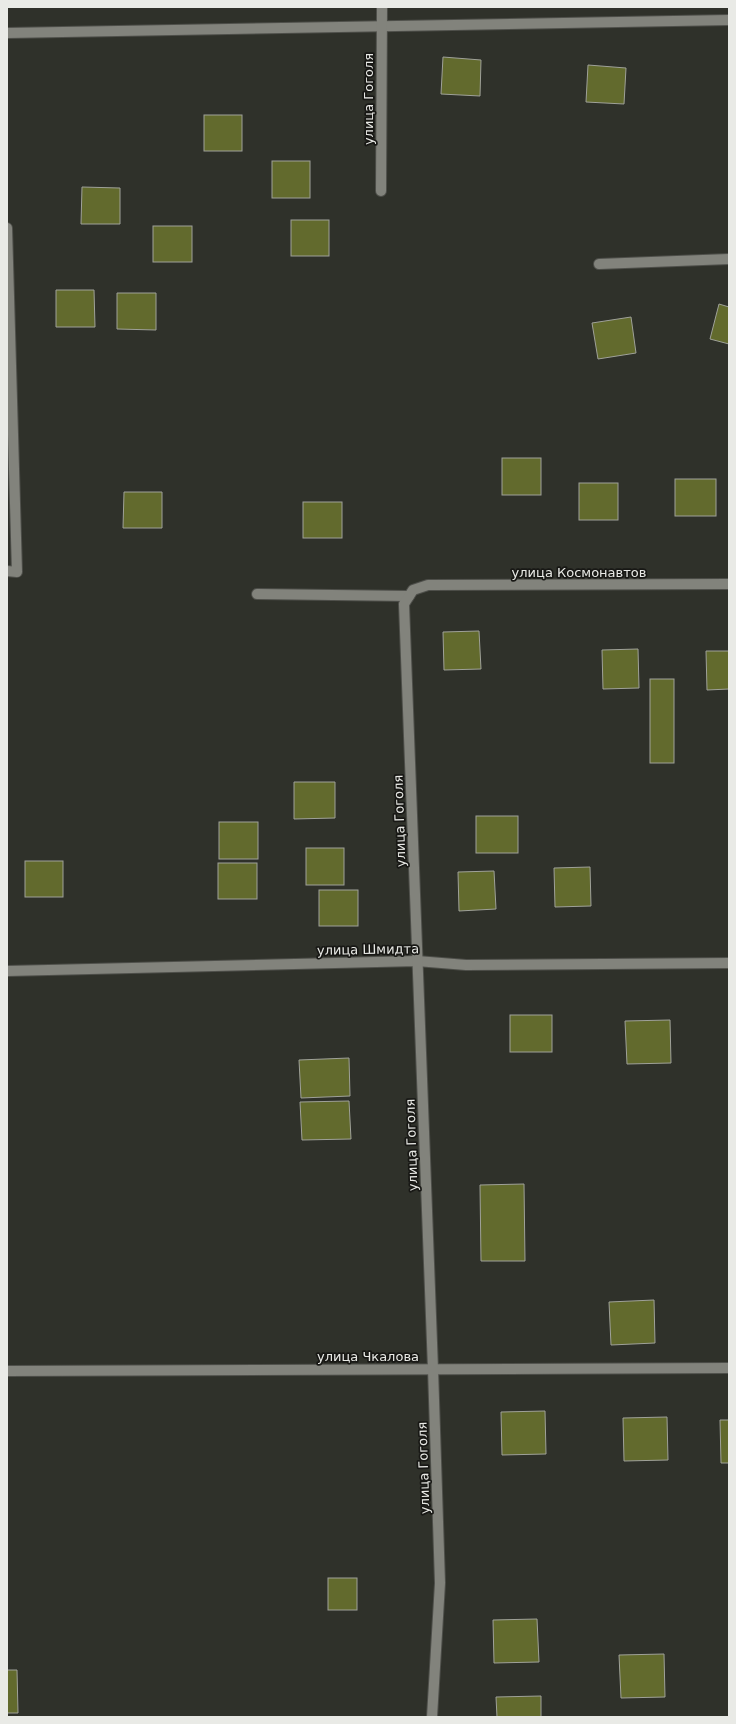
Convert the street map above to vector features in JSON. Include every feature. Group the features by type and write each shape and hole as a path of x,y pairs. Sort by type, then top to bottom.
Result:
{"street":[{"name":"улица Гоголя","path":"381,191 382,7"},
{"path":"7,33 729,20"},
{"path":"7,228 18,572 7,572"},
{"path":"599,264 729,259"},
{"name":"улица Космонавтов","path":"409,596 413,590 428,585 729,584"},
{"path":"256,594 409,596"},
{"name":"улица Гоголя","path":"409,596 404,604 434,1369 440,1583 432,1717"},
{"name":"улица Шмидта","path":"7,971 417,961 466,965 729,963"},
{"name":"улица Чкалова","path":"7,1371 729,1368"}],"building":[{"path":"443,57 481,60 480,96 441,94"},
{"path":"588,65 626,68 624,104 586,102"},
{"path":"204,115 242,115 242,151 204,151"},
{"path":"272,161 310,161 310,198 272,198"},
{"path":"82,187 120,188 120,224 81,224"},
{"path":"291,220 329,220 329,256 291,256"},
{"path":"153,226 192,226 192,262 153,262"},
{"path":"56,290 94,290 95,327 56,327"},
{"path":"117,293 156,293 156,330 117,329"},
{"path":"719,304 729,307 729,344 710,339"},
{"path":"631,317 636,353 598,359 592,323"},
{"path":"502,458 541,458 541,495 502,495"},
{"path":"675,479 716,479 716,516 675,516"},
{"path":"579,483 618,483 618,520 579,520"},
{"path":"124,492 162,492 162,528 123,528"},
{"path":"303,502 342,502 342,538 303,538"},
{"path":"479,631 481,669 444,670 443,632"},
{"path":"638,649 639,688 603,689 602,650"},
{"path":"706,651 729,651 729,689 707,690"},
{"path":"650,679 674,679 674,763 650,763"},
{"path":"294,782 335,782 335,818 294,819"},
{"path":"476,816 518,816 518,853 476,853"},
{"path":"219,822 258,822 258,859 219,859"},
{"path":"306,848 344,848 344,885 306,885"},
{"path":"25,861 63,861 63,897 25,897"},
{"path":"218,863 257,863 257,899 218,899"},
{"path":"590,867 591,906 555,907 554,868"},
{"path":"494,871 496,909 459,911 458,872"},
{"path":"319,890 358,890 358,926 319,926"},
{"path":"510,1015 552,1015 552,1052 510,1052"},
{"path":"670,1020 671,1063 627,1064 625,1021"},
{"path":"349,1058 350,1096 301,1098 299,1060"},
{"path":"349,1101 351,1139 302,1140 300,1102"},
{"path":"524,1184 525,1261 481,1261 480,1185"},
{"path":"654,1300 655,1343 611,1345 609,1302"},
{"path":"545,1411 546,1454 502,1455 501,1412"},
{"path":"667,1417 668,1460 624,1461 623,1418"},
{"path":"720,1420 729,1420 729,1463 721,1463"},
{"path":"328,1578 357,1578 357,1610 328,1610"},
{"path":"537,1619 539,1662 494,1663 493,1620"},
{"path":"664,1654 665,1697 621,1698 619,1655"},
{"path":"7,1670 17,1670 18,1713 7,1713"},
{"path":"541,1696 541,1717 497,1717 496,1697"}]}
